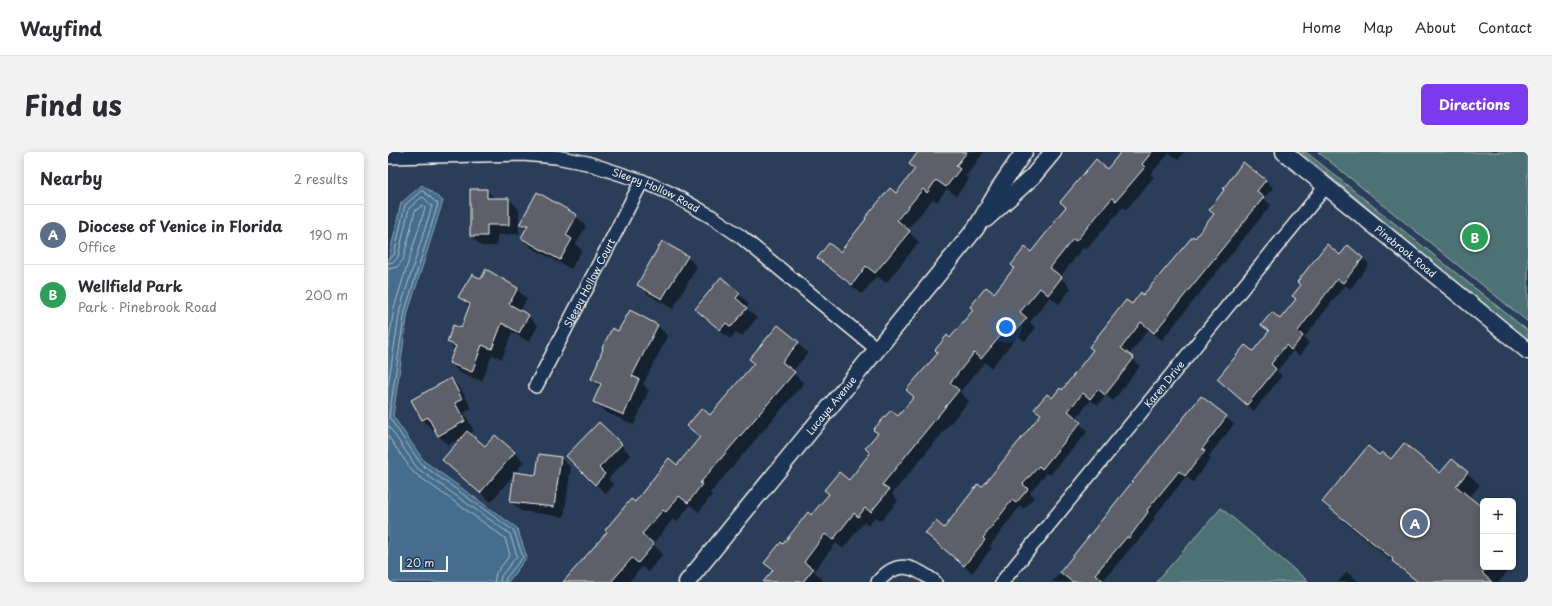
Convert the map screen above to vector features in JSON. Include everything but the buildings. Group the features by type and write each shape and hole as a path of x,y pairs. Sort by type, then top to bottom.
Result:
{"street":[{"name":"Lucaya Avenue","path":"976,228 1002,184 1024,152"},
{"name":"Lucaya Avenue","path":"687,582 976,228 1033,176 1053,152"},
{"name":"Pinebrook Road","path":"1284,152 1528,351"},
{"name":"Sleepy Hollow Road","path":"388,157 523,154 556,157 587,163 642,181 670,193 712,217 740,236 877,349"},
{"name":"Sleepy Hollow Court","path":"536,386 642,181"},
{"name":"Karen Drive","path":"1002,582 1326,186"},
{"path":"878,582 885,574 893,569 904,566 921,571 935,582"}],"green space":[{"path":"1301,152 1306,152 1528,331 1528,340 1413,246"},
{"path":"1318,152 1528,152 1528,322"},
{"path":"1221,508 1309,582 1156,582"}],"water":[{"path":"422,185 443,201 408,312 393,416 424,461 517,528 527,557 508,582 388,582 388,262 401,203"}],"place":[{"name":"Wellfield Park","path":"1475,237"},
{"name":"Diocese of Venice in Florida","path":"1415,523"}]}
